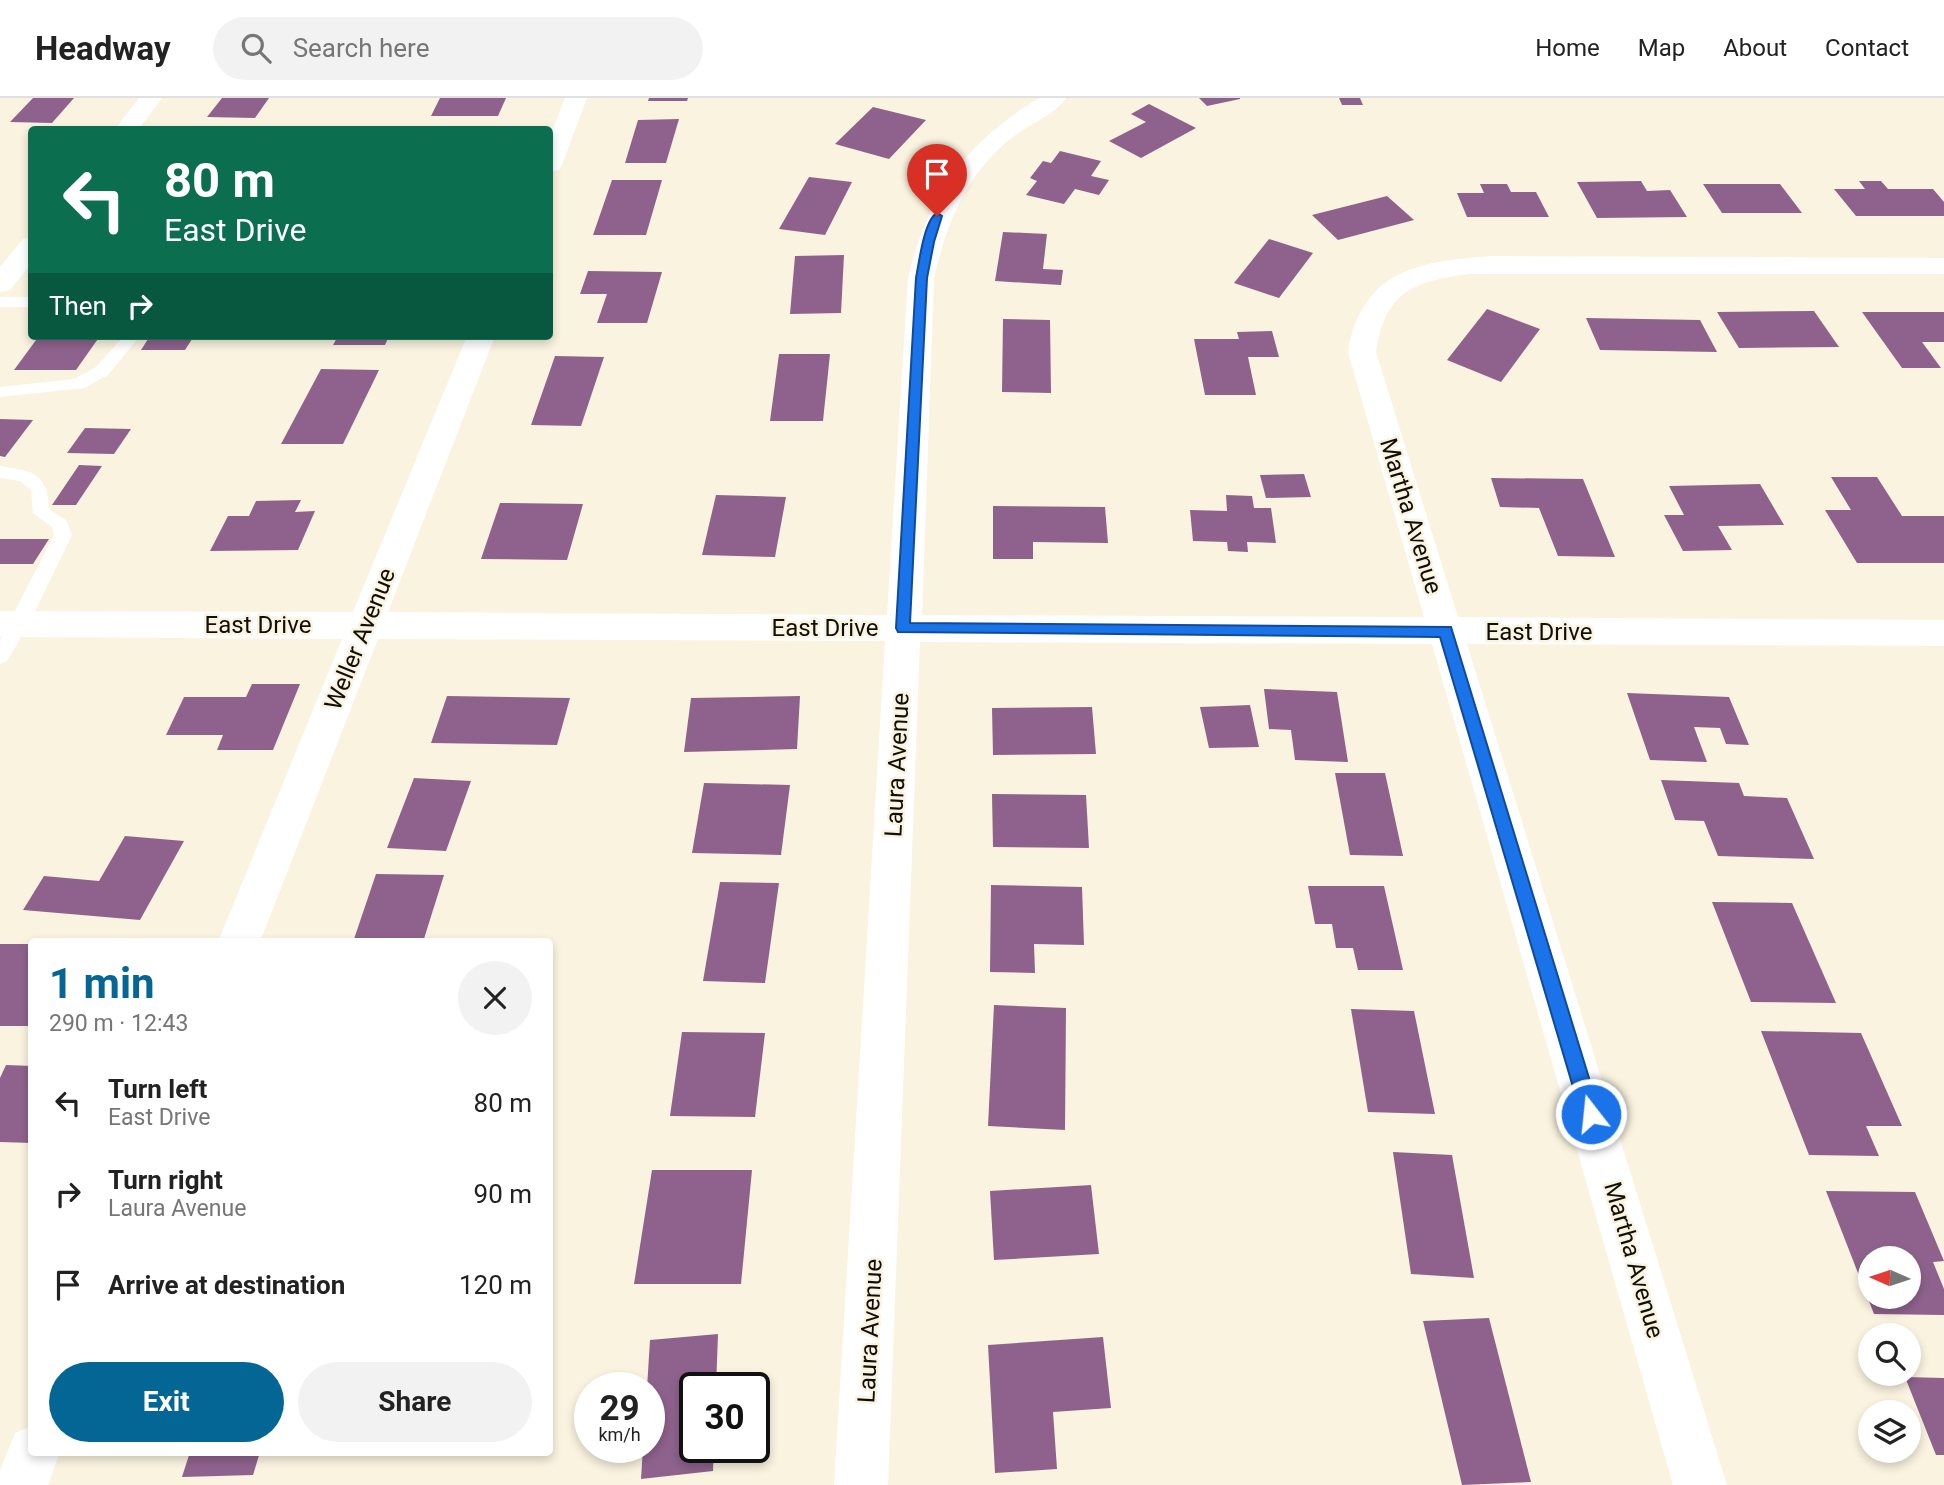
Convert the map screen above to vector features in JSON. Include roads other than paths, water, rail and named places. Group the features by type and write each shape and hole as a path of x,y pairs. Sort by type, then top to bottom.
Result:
{"street":[{"path":"128,126 151,98"},
{"path":"553,157 576,98"},
{"name":"Laura Avenue","path":"861,1485 922,278 928,242 937,216 953,188 1004,131 1055,98"},
{"path":"0,284 28,250"},
{"name":"Martha Avenue","path":"1700,1485 1362,352 1363,334 1371,312 1385,294 1407,279 1435,269 1484,264 1944,266"},
{"name":"Weller Avenue","path":"241,938 479,340"},
{"name":"East Drive","path":"10,624 1944,633"},
{"path":"21,1485 32,1456"}],"lane":[{"path":"0,302 28,302"},
{"path":"0,392 78,384 102,371 129,340"},
{"path":"0,472 24,476 39,488 42,513 60,524 63,535 10,624 0,656"}]}
